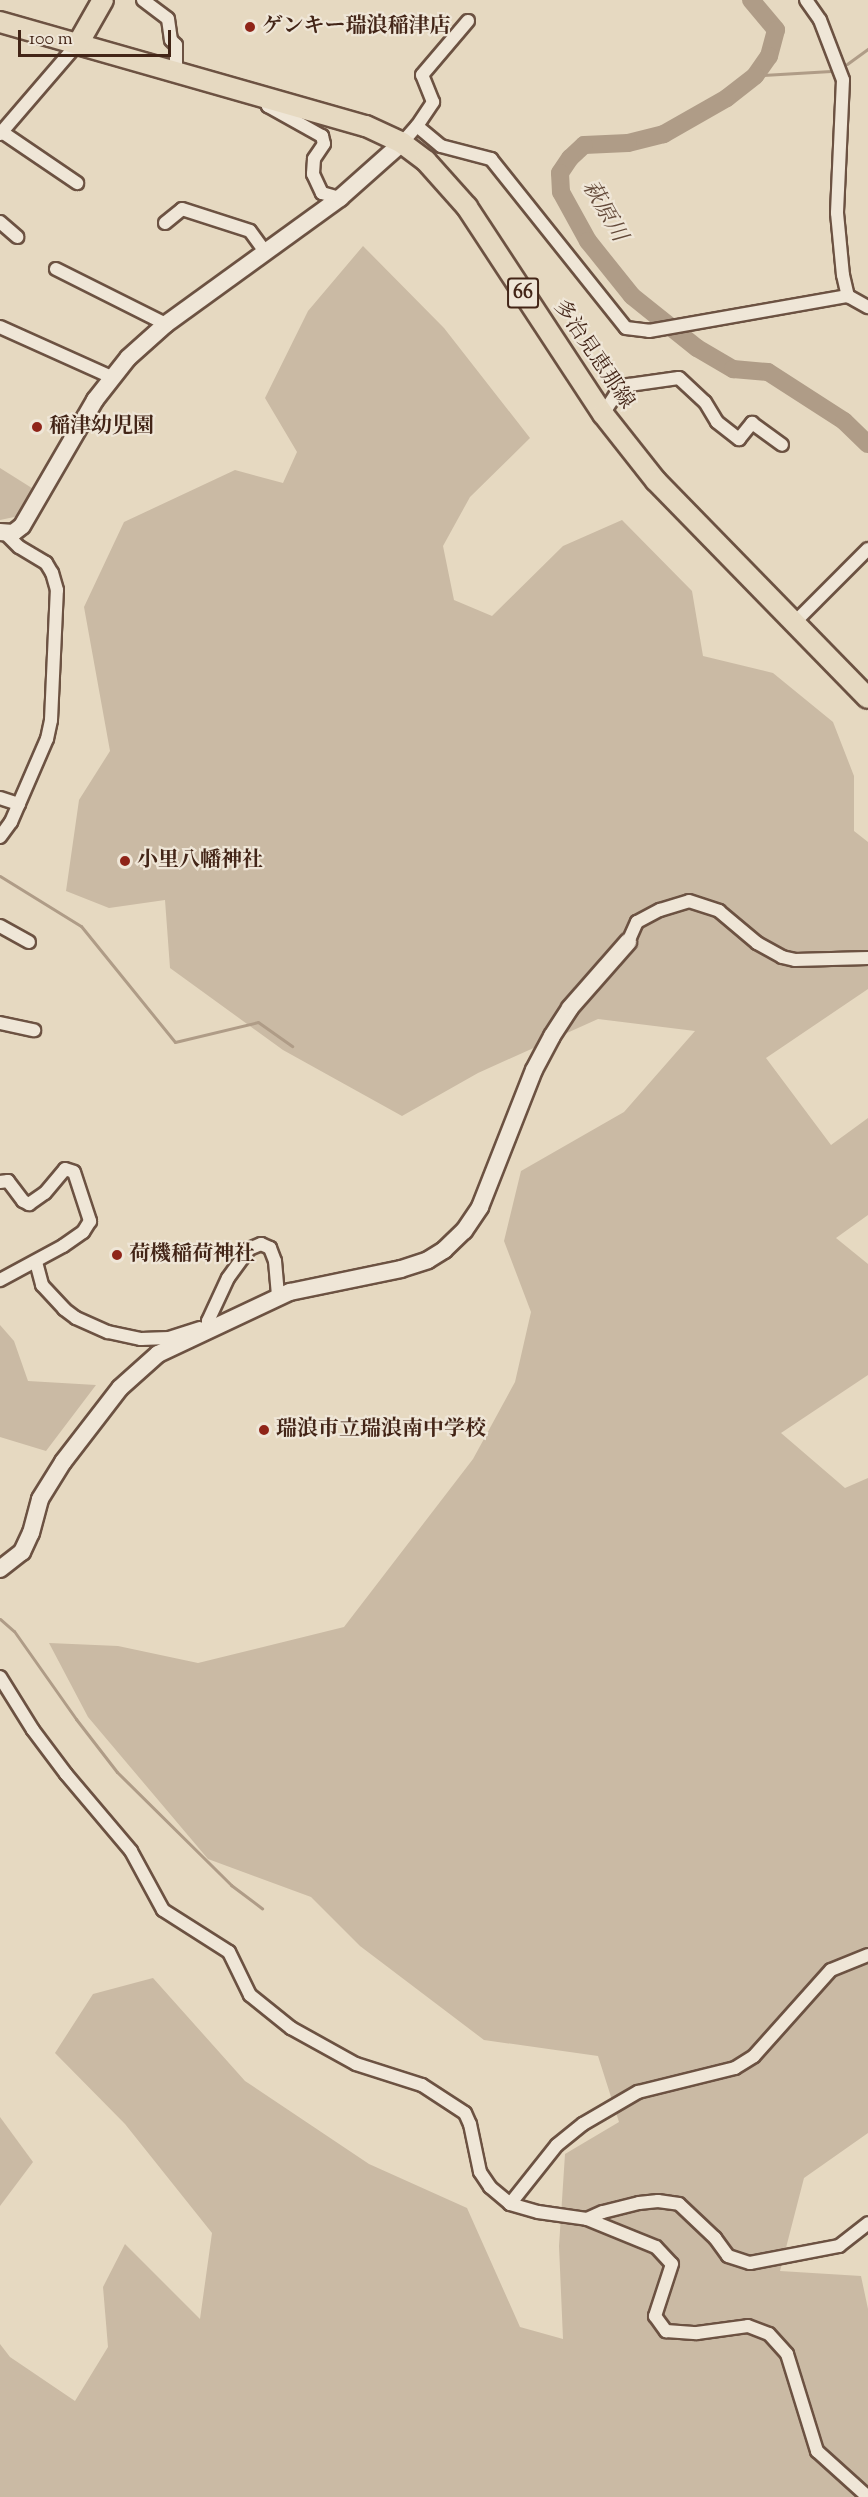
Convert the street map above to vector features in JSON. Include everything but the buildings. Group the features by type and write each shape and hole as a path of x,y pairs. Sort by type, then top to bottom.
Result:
{"main road":[{"path":"79,42 103,0"},
{"name":"多治見恵那線","path":"0,21 366,126 402,143 433,167 467,207 603,414 686,514 868,698"}],"street":[{"path":"143,0 168,19 171,40 176,45 176,70"},
{"path":"806,0 820,20 843,80 837,213 843,275 848,296"},
{"path":"0,837 20,804 47,739 51,720 57,590 52,573 46,564 19,547 4,534 22,526 95,400 111,377 166,324 340,198 402,143 433,102 422,75 468,21"},
{"path":"76,183 1,133 79,42"},
{"path":"263,96 268,106 322,136 324,144 314,159 313,174 322,193 340,198"},
{"path":"417,126 441,146 491,159 626,328 649,331 848,296 868,308"},
{"path":"165,223 182,209 250,231 265,252"},
{"path":"0,222 17,237"},
{"path":"56,269 166,324"},
{"path":"0,327 111,377"},
{"path":"603,414 616,394 629,385 679,378 705,402 717,422 738,438 753,423 782,445"},
{"path":"793,624 868,549"},
{"path":"0,798 20,804"},
{"path":"0,1569 22,1552 31,1533 40,1499 51,1479 120,1388 158,1354 278,1298 312,1286 401,1269 419,1263 444,1250 464,1231 480,1207 534,1070 552,1036 570,1008 628,942 637,922 660,910 689,901 719,911 757,943 782,957 795,960 868,958"},
{"path":"0,926 29,942"},
{"path":"0,1023 34,1030"},
{"path":"0,1280 21,1266 36,1262 84,1232 90,1221 74,1172 66,1169 45,1193 29,1204 3,1178"},
{"path":"206,1332 208,1321 228,1278 249,1249 261,1244 270,1248 275,1260 278,1298"},
{"path":"36,1262 42,1285 64,1308 88,1324 108,1332 141,1339 169,1338 199,1328 206,1332"},
{"path":"0,1677 33,1730 131,1851 163,1910 229,1952 250,1995 291,2028 356,2064 422,2085 465,2113 470,2124 480,2172 490,2187 510,2204 587,2219 656,2247 672,2264 655,2316 666,2331 696,2333 748,2326 769,2334 788,2354 817,2451 868,2497"},
{"path":"510,2204 557,2145 584,2124 638,2092 735,2068 754,2056 831,1970 868,1955"},
{"path":"587,2219 603,2212 639,2203 658,2201 679,2204 715,2238 728,2256 750,2263 839,2246 868,2223"}],"shaded area":[{"path":"363,246 444,328 530,438 470,497 443,546 454,600 492,616 563,546 622,520 692,591 703,656 773,673 833,722 854,776 854,831 868,842 868,989 766,1058 831,1145 868,1118 868,1215 836,1238 868,1264 868,1375 781,1433 845,1488 868,1478 868,2133 804,2178 780,2271 861,2276 868,2309 868,2497 0,2497 0,2344 10,2357 75,2401 108,2347 103,2287 125,2244 200,2319 212,2233 125,2124 55,2053 93,1994 153,1978 245,2081 369,2164 467,2208 520,2327 563,2339 559,2246 565,2154 619,2122 598,2056 484,2040 360,1946 311,1897 208,1859 88,1717 49,1643 118,1646 198,1663 344,1627 473,1459 515,1382 531,1312 504,1241 521,1171 624,1112 695,1031 598,1019 478,1073 402,1116 283,1050 170,968 165,900 109,908 66,891 79,800 110,751 84,607 124,522 235,470 283,483 297,452 265,398 308,311"},
{"path":"0,468 35,490 19,516 0,520"},
{"path":"0,1325 14,1341 28,1381 96,1385 46,1451 0,1437"},
{"path":"0,2117 33,2162 0,2206"}],"waterway":[{"name":"萩原川","path":"751,0 776,30 769,56 755,76 727,98 664,134 628,143 584,145 570,158 560,173 561,192 588,241 632,296 697,348 733,369 768,372 844,421 868,444"},
{"path":"847,64 868,49"},
{"path":"758,71 763,75 831,71"},
{"path":"0,876 81,926 175,1042 258,1022 292,1046"},
{"path":"0,1619 14,1631 76,1719 117,1772 231,1885 262,1908"}],"place":[{"name":"ゲンキー瑞浪稲津店","path":"250,27"},
{"name":"稲津幼児園","path":"37,427"},
{"name":"小里八幡神社","path":"125,861"},
{"name":"荷機稲荷神社","path":"117,1255"},
{"name":"瑞浪市立瑞浪南中学校","path":"264,1430"}]}
